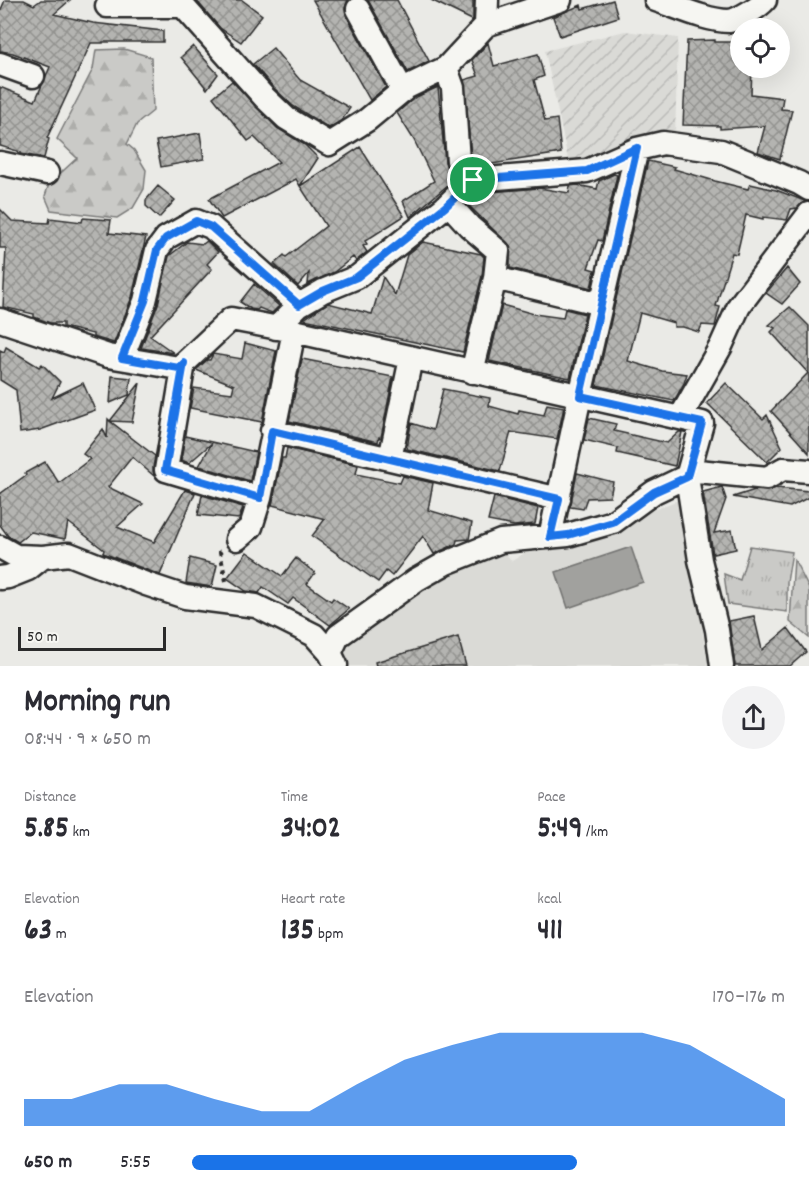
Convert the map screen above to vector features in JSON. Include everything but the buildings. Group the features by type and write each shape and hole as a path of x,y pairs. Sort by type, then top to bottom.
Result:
{"street":[{"path":"486,25 488,0"},
{"path":"514,16 542,0"},
{"path":"107,6 183,6 264,97 286,118 329,144 368,120 403,91 446,68 486,25 560,0"},
{"path":"656,0 731,21 760,6 765,0"},
{"path":"358,9 403,91"},
{"path":"0,64 33,76"},
{"path":"446,68 453,88 458,161 473,180"},
{"path":"237,539 251,528 260,498 272,431 285,329 299,305 323,291 357,277 449,204 473,180 587,171 637,148 663,142 721,151 809,189"},
{"path":"550,537 637,148"},
{"path":"0,163 47,173"},
{"path":"449,204 469,226 498,251 495,278 472,372"},
{"path":"680,418 721,346 739,306 809,214"},
{"path":"122,358 145,301 157,250 166,238 196,221 211,227 299,305"},
{"path":"495,278 601,304"},
{"path":"0,320 98,353 179,368 231,319 285,329 702,423 687,477 700,560 717,630 722,666"},
{"path":"390,459 411,358"},
{"path":"184,363 165,470 260,498"},
{"path":"272,431 559,499"},
{"path":"334,659 338,636 417,580 446,563 501,541 568,535 613,522 654,492 698,471 767,478 783,469 809,471"},
{"path":"0,547 16,556 43,557 69,554 185,597 256,606 314,635 334,659"},
{"path":"0,578 9,577 27,569 43,557"}],"path":[{"path":"231,602 220,552 237,539"}],"shaded area":[{"path":"625,31 678,38 675,137 581,164 569,164 545,51"},
{"path":"678,500 683,505 708,666 348,666 344,653 347,645 437,580 499,546 512,561 534,547 585,538"},
{"path":"631,547 643,582 568,608 556,572"}],"green space":[{"path":"124,49 151,57 153,111 137,124 127,144 134,150 146,170 144,189 133,208 117,218 51,210 45,196 49,184 77,158 57,139 93,69 96,50"},
{"path":"750,546 792,552 787,582 787,612 728,604 724,574 740,580"},
{"path":"794,559 809,589 809,638 790,622"}],"route":[{"path":"637,148 580,396 702,423 687,477 654,492 613,522 568,535 550,537 559,499 272,431 260,498 165,470 184,363 179,368 122,358 145,301 157,250 166,238 196,221 211,227 299,305 323,291 357,277 445,207 473,180 587,171 637,148"}]}
